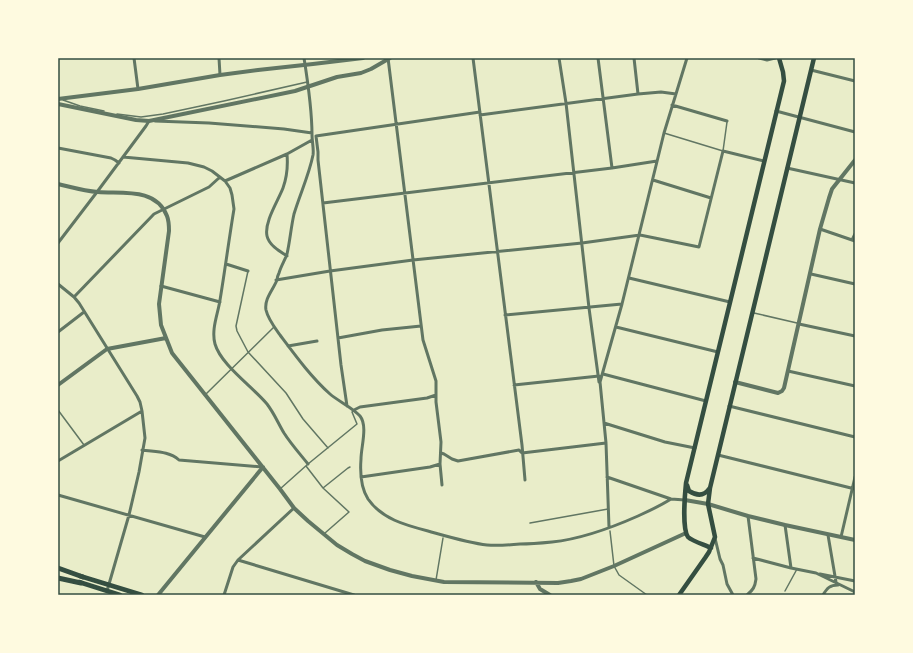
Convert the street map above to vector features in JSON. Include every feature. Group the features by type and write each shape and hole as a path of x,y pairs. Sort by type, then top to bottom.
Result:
{"main road":[{"path":"711,548 691,539 686,533 686,483 784,76 779,58"},
{"path":"679,595 705,558 715,537 708,504 710,488 814,58"},
{"path":"686,483 689,491 698,495 701,495 710,488"},
{"path":"58,569 142,595"},
{"path":"58,577 120,595"}],"street":[{"path":"134,58 138,89"},
{"path":"219,58 220,75"},
{"path":"304,58 313,136 312,157 294,215 286,256 265,304 265,309 267,316 274,327 318,382 331,395 361,416 363,424 361,477 366,496 376,508 388,517 405,525 444,536 488,545 554,542 579,537 609,529 662,505 671,499"},
{"path":"59,99 138,89 220,75 363,58"},
{"path":"58,243 149,121 308,88 337,77 361,73 389,58 423,340 435,376 436,402 441,442 440,464 442,485"},
{"path":"473,58 525,480"},
{"path":"559,58 566,104 589,308 600,382 606,443 609,529"},
{"path":"598,58 612,168"},
{"path":"634,58 638,94"},
{"path":"600,382 629,278 664,133 687,58"},
{"path":"759,58 767,60 775,58"},
{"path":"811,70 855,81"},
{"path":"225,181 287,154 313,136 396,124 638,94 661,92 676,94"},
{"path":"58,104 136,120 209,123 284,129 308,133 313,136 318,152 322,203 347,406"},
{"path":"672,105 727,121"},
{"path":"776,111 855,132"},
{"path":"58,148 111,158 118,163"},
{"path":"276,280 413,260 582,243 640,235 699,247 722,151 764,161"},
{"path":"286,256 273,246 267,236 267,230 272,211 286,178 288,164 287,154"},
{"path":"123,157 204,167 212,170 225,181 230,188 234,209 220,302 214,324 215,345 232,369 266,403 284,433 307,465"},
{"path":"735,382 778,392 782,391 784,388 820,230 829,198 832,189 855,160"},
{"path":"322,203 574,173 657,161"},
{"path":"787,168 855,184"},
{"path":"74,297 154,214 209,187 220,177"},
{"path":"653,180 711,198"},
{"path":"58,184 97,192 135,193 157,202 164,210 167,214 169,231 161,286 159,315 161,325 172,353 294,508 337,545 365,561 412,576 436,581 558,583 582,579 686,533"},
{"path":"820,230 854,240 855,234"},
{"path":"226,264 248,271"},
{"path":"811,274 855,284"},
{"path":"629,278 730,302"},
{"path":"58,284 74,297 84,312 137,396 142,411 145,438 139,472 129,515 107,591"},
{"path":"161,286 220,302"},
{"path":"505,315 622,304"},
{"path":"58,332 84,312"},
{"path":"799,324 855,336"},
{"path":"338,338 382,330 421,326"},
{"path":"616,327 718,352"},
{"path":"58,385 107,349 166,338"},
{"path":"288,346 317,341"},
{"path":"788,371 855,386"},
{"path":"514,385 598,376 603,374 706,401"},
{"path":"354,410 360,407 427,398 436,395"},
{"path":"729,406 855,437"},
{"path":"58,461 142,411"},
{"path":"604,423 665,442 695,448"},
{"path":"441,453 452,459 458,460 519,450 522,453 606,443"},
{"path":"142,450 167,453 179,460 263,467"},
{"path":"718,455 854,489"},
{"path":"361,477 430,467 440,464"},
{"path":"158,595 263,467"},
{"path":"607,477 671,499 708,504 748,516 855,540"},
{"path":"841,537 854,489 855,477"},
{"path":"58,495 205,537"},
{"path":"224,595 233,567 238,560 294,508"},
{"path":"747,595 753,590 756,579 748,516"},
{"path":"785,525 791,568"},
{"path":"828,535 836,582"},
{"path":"715,537 727,584 733,595"},
{"path":"753,558 791,568 855,581"},
{"path":"238,560 354,595"},
{"path":"816,573 855,592"},
{"path":"536,582 540,588 550,595"},
{"path":"823,595 828,587 832,585 840,585"}],"lane":[{"path":"59,99 97,110 141,117 163,114 307,82"},
{"path":"664,133 722,151 727,121"},
{"path":"248,271 236,326 237,331 248,352 286,393 303,419 328,448"},
{"path":"752,312 799,324"},
{"path":"205,395 274,327"},
{"path":"58,410 84,445"},
{"path":"280,489 357,424 352,412 354,410"},
{"path":"307,465 323,488 349,512 324,534"},
{"path":"323,488 350,467"},
{"path":"530,523 608,509"},
{"path":"609,529 614,566 619,574 647,595"},
{"path":"436,581 443,538"},
{"path":"785,590 797,569"}]}
